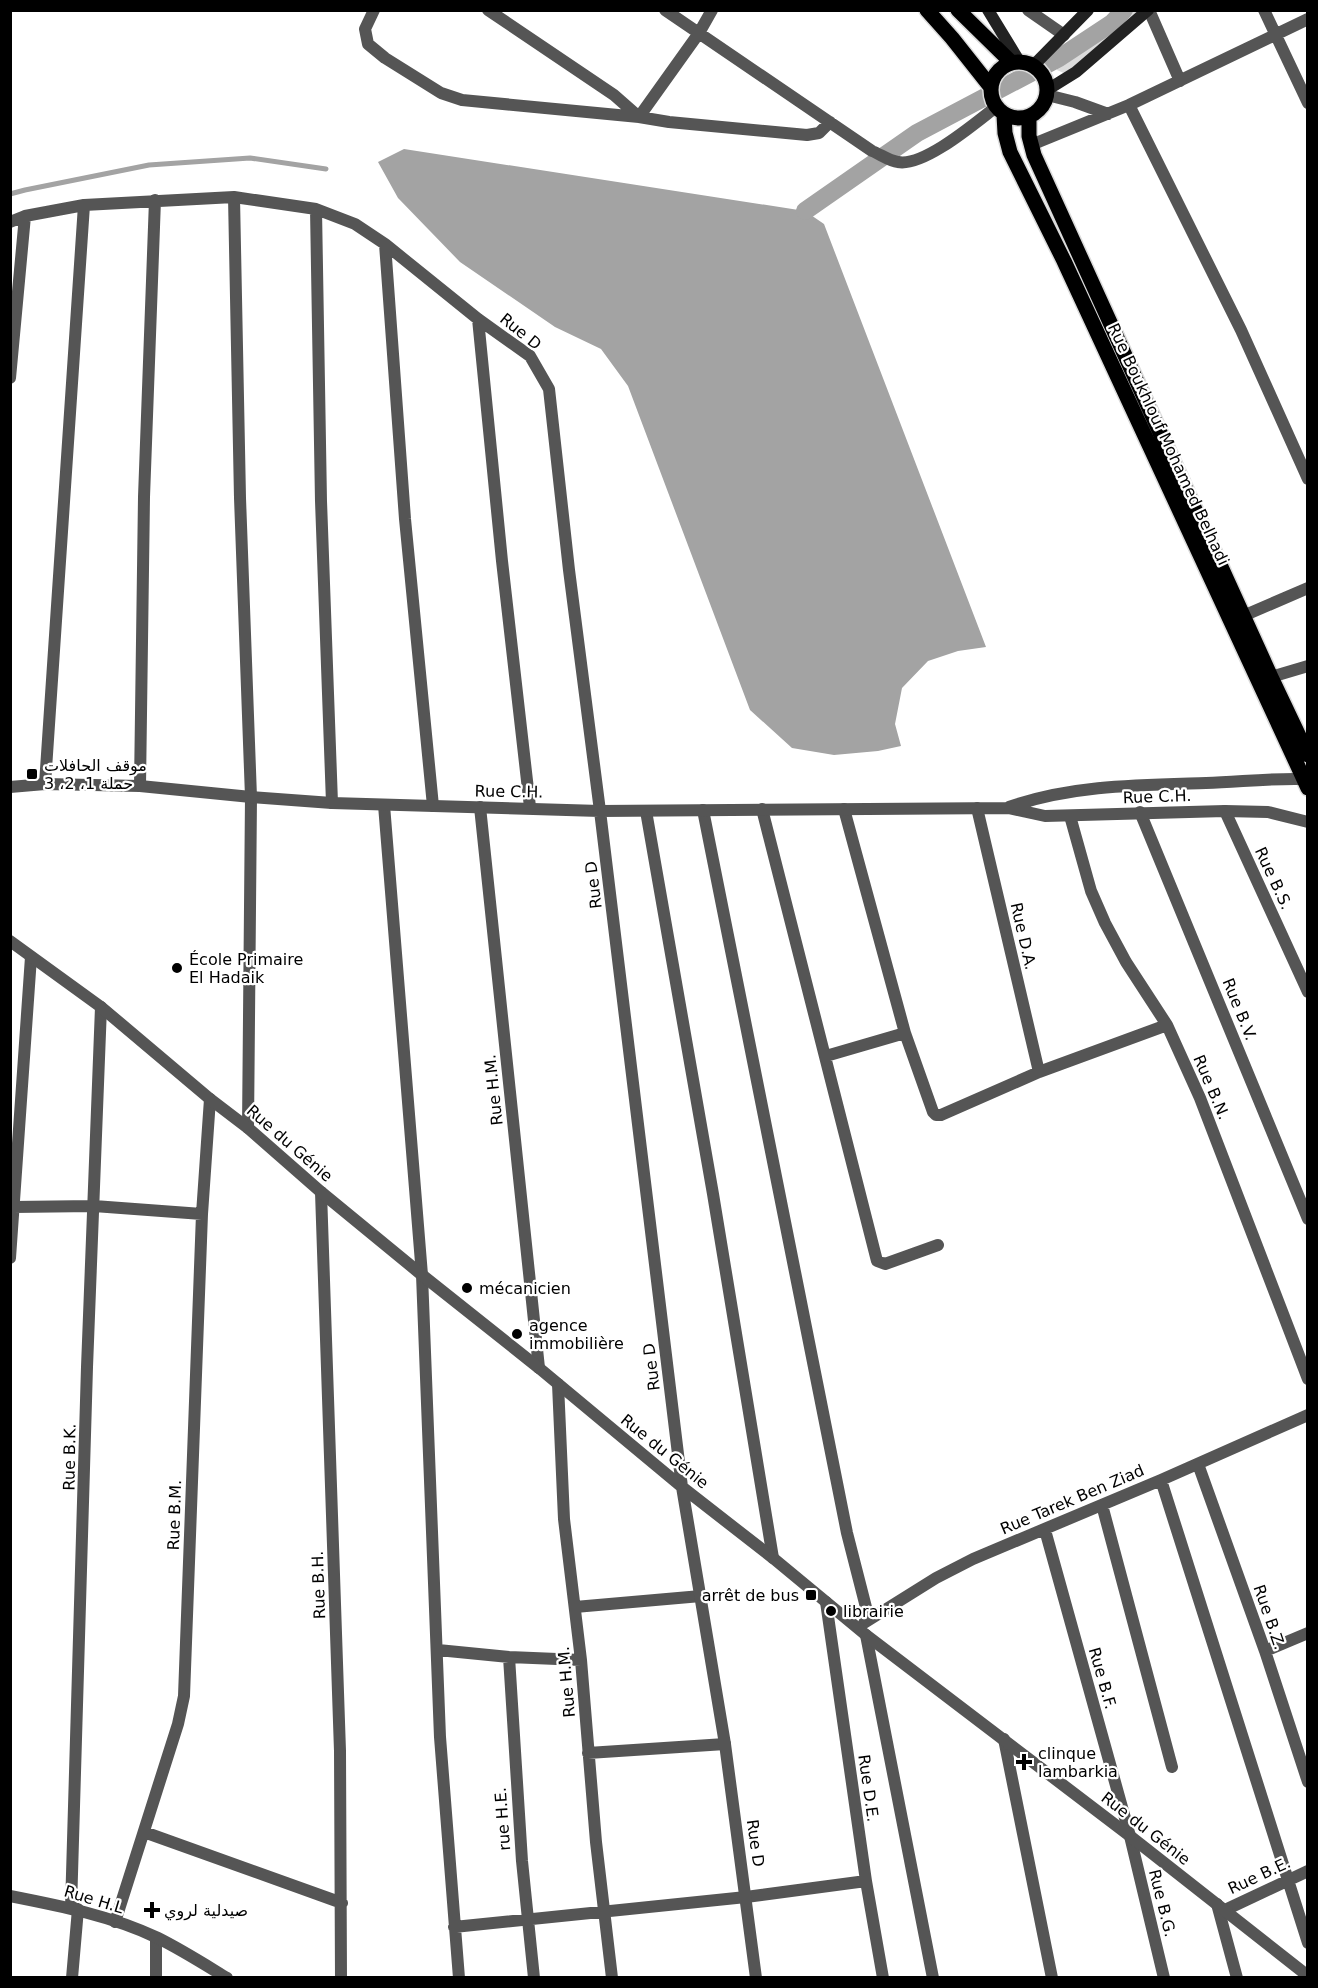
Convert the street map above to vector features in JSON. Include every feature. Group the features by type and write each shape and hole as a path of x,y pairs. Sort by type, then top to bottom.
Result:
{"main road":[{"path":"927,10 990,86"},
{"path":"958,10 1021,63 1041,72 1046,80 1047,92 1043,105 1029,117 1016,118 1000,111 991,97 990,86 994,76 1001,67 1021,63 1064,35 1088,10"},
{"path":"988,10 1021,63"},
{"path":"1047,92 1077,72 1148,10"},
{"name":"Rue Boukhlouf Mohamed Belhadi","path":"1000,111 1010,152 1064,261 1305,784"},
{"name":"Rue Boukhlouf Mohamed Belhadi","path":"1029,117 1031,145 1270,677 1306,748"}],"street":[{"path":"374,10 365,29 368,44 385,58 441,93 462,100 807,135 819,133 830,122"},
{"path":"488,10 614,95 639,117"},
{"path":"665,10 872,150 896,162 907,162 926,155 1000,111"},
{"path":"639,117 699,33 712,10"},
{"path":"1028,10 1064,35"},
{"path":"1148,10 1180,81"},
{"path":"1264,10 1308,103"},
{"path":"1031,145 1129,105 1308,19"},
{"path":"1047,92 1108,114"},
{"path":"1129,105 1241,330 1308,479"},
{"path":"234,196 240,498 251,797 248,1128"},
{"name":"Rue D","path":"10,222 25,216 84,205 234,196 316,209 355,224 385,244 478,319 530,356 549,389 569,570 682,1487 725,1744 756,1977"},
{"path":"140,786 144,497 155,200"},
{"path":"45,784 84,205"},
{"path":"316,209 321,501 332,803"},
{"path":"10,378 25,216"},
{"path":"385,244 405,519 433,806"},
{"path":"478,319 530,807"},
{"path":"1243,616 1308,588"},
{"path":"1270,677 1308,666"},
{"name":"Rue C.H.","path":"1008,808 1036,798 1106,788 1273,778 1305,784"},
{"name":"Rue C.H.","path":"10,787 45,784 140,786 332,803 530,807 600,811 1008,808 1045,816 1140,812 1268,812 1308,822"},
{"path":"384,805 422,1275 441,1737 459,1977"},
{"name":"Rue H.M.","path":"480,807 539,1368"},
{"name":"Rue D.A.","path":"977,808 1040,1072"},
{"path":"762,809 877,1261 885,1264 938,1245"},
{"path":"844,809 904,1033 936,1115 940,1116 1040,1072 1167,1025"},
{"path":"703,810 847,1533 868,1619"},
{"path":"645,811 713,1194 773,1558"},
{"name":"Rue B.S.","path":"1225,811 1308,992"},
{"name":"Rue B.V.","path":"1140,812 1308,1219"},
{"name":"Rue B.N.","path":"1070,816 1091,891 1105,923 1126,962 1167,1025 1200,1098 1308,1379"},
{"name":"Rue du Génie","path":"10,941 52,969 101,1007 422,1275 861,1631 1130,1836 1308,1976"},
{"path":"10,1258 31,957"},
{"name":"Rue B.K.","path":"72,1977 101,1007"},
{"path":"826,1056 904,1033"},
{"name":"Rue B.M.","path":"115,1922 178,1724 184,1696 202,1214 210,1099"},
{"name":"Rue B.H.","path":"321,1192 339,1739 341,1977"},
{"path":"13,1207 94,1206 202,1214"},
{"name":"Rue H.M.","path":"558,1384 564,1519 581,1660 603,1911 612,1977"},
{"name":"Rue Tarek Ben Ziad","path":"861,1631 868,1619 936,1578 973,1559 1308,1415"},
{"name":"Rue B.Z.","path":"1198,1464 1265,1651 1308,1782"},
{"path":"1161,1479 1225,1678 1286,1880 1308,1943"},
{"path":"1102,1505 1172,1767"},
{"name":"Rue B.F.","path":"1045,1530 1130,1836"},
{"path":"575,1607 701,1596"},
{"name":"Rue D.E.","path":"826,1602 866,1881 883,1977"},
{"path":"861,1631 933,1977"},
{"path":"1265,1651 1308,1633"},
{"path":"438,1650 509,1657 581,1660"},
{"name":"rue H.E.","path":"509,1657 517,1794 534,1977"},
{"path":"1004,1739 1052,1977"},
{"path":"588,1753 725,1744"},
{"path":"144,1832 342,1903"},
{"name":"Rue B.G.","path":"1130,1836 1164,1977"},
{"name":"Rue B.E.","path":"1221,1907 1308,1871"},
{"path":"454,1927 746,1897 866,1881"},
{"name":"Rue H.L","path":"10,1896 75,1908 115,1922 156,1938 227,1977"},
{"path":"1221,1907 1237,1977"},
{"path":"156,1938 156,1977"}],"shaded area":[{"path":"1113,11 1146,11 1068,75 1057,70 1054,56"},
{"path":"404,149 805,211 824,224 986,647 958,651 928,661 902,688 895,724 901,746 878,751 834,755 792,748 750,710 628,386 601,349 555,327 460,262 398,198 378,162"}],"waterway":[{"path":"805,211 917,133 1059,58 1112,23 1124,10"},
{"path":"10,194 149,165 250,158 326,169"}],"place":[{"name":"موقف الحافلات حملة 1، 2، 3","path":"32,774"},
{"name":"École Primaire El Hadaik","path":"177,968"},
{"name":"mécanicien","path":"467,1288"},
{"name":"agence immobilière","path":"517,1334"},
{"name":"arrêt de bus","path":"811,1595"},
{"name":"librairie","path":"831,1611"},
{"name":"clinque lambarkia","path":"1024,1762"},
{"name":"صيدلية لروي","path":"152,1910"}]}
